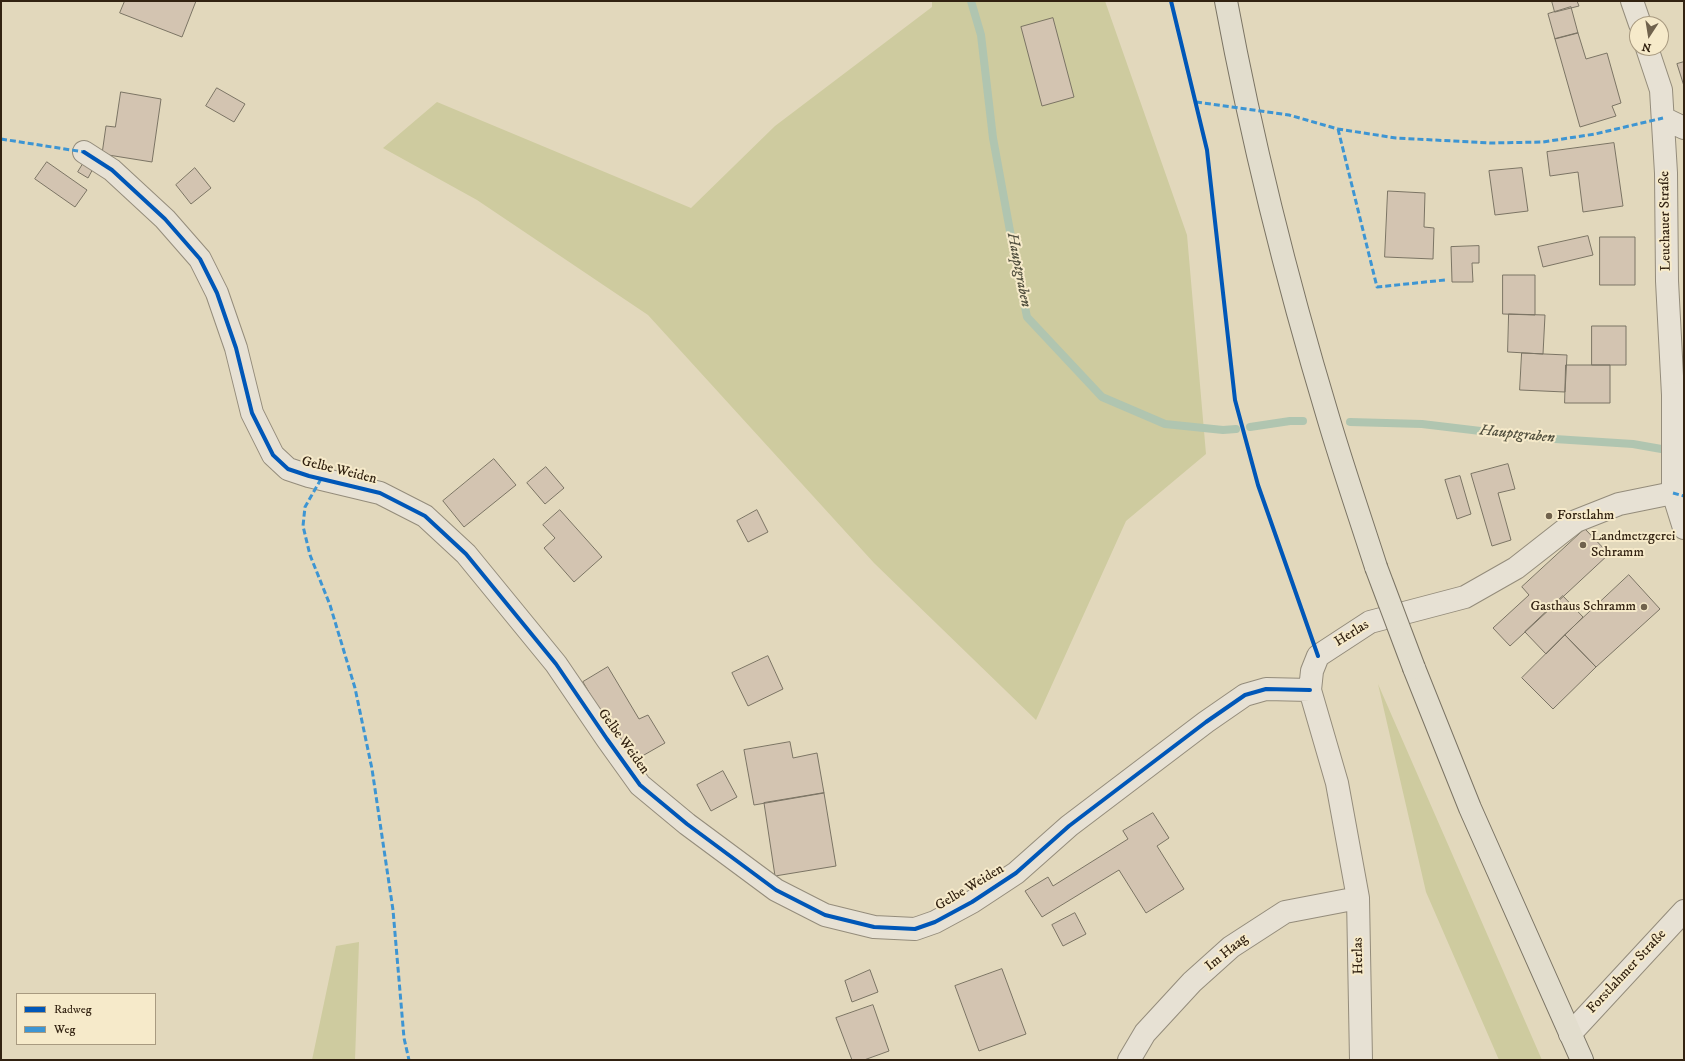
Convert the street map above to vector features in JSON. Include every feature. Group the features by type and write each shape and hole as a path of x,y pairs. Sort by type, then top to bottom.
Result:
{"main road":[{"path":"1226,1 1238,67 1285,264 1328,417 1376,567 1414,668 1470,808 1582,1060"}],"street":[{"path":"1632,1 1637,16"},
{"name":"Leuchauer Straße","path":"1650,56 1661,90 1666,173 1667,281 1679,395"},
{"path":"1663,118 1684,128"},
{"name":"Gelbe Weiden","path":"84,152 112,170 165,219 200,259 217,293 236,348 252,413 273,455 288,469 380,493 425,516 466,554 556,664 607,739 640,784 687,824 776,890 825,915 874,927 915,929 935,922 972,902 1016,873 1069,826 1245,694 1266,689 1310,690"},
{"path":"1679,395 1673,494 1684,528"},
{"name":"Herlas","path":"1361,1060 1358,898 1337,783 1310,690 1312,671 1318,656 1370,622 1466,597 1516,568 1576,521 1619,504 1673,494"},
{"name":"Im Haag","path":"1129,1060 1145,1033 1192,982 1231,947 1285,912 1358,898"},
{"name":"Forstlahmer Straße","path":"1570,1034 1684,910"}],"shaded area":[{"path":"932,1 1105,1 1187,235 1206,454 1126,521 1036,720 874,563 648,315 477,200 383,148 437,102 691,208 775,126 932,7"},
{"path":"1378,684 1542,1060 1499,1060 1426,892"},
{"path":"359,942 355,1060 312,1060 336,946"}],"building":[{"path":"125,1 196,1 182,37 120,13"},
{"path":"1552,1 1577,1 1579,6 1555,12"},
{"path":"1571,7 1578,33 1555,39 1548,14"},
{"path":"1053,18 1074,97 1042,106 1021,27"},
{"path":"1578,33 1586,59 1607,53 1621,103 1612,106 1616,116 1580,127 1555,39"},
{"path":"1684,62 1684,86 1677,64"},
{"path":"217,88 245,104 234,122 206,106"},
{"path":"121,92 161,99 152,162 102,154 106,126 115,127"},
{"path":"1614,143 1623,206 1583,212 1578,172 1550,176 1547,152"},
{"path":"86,159 95,165 88,178 78,172"},
{"path":"47,162 87,190 75,207 35,179"},
{"path":"195,168 211,188 191,204 176,185"},
{"path":"1522,168 1528,211 1495,215 1489,171"},
{"path":"1388,191 1425,193 1424,227 1434,228 1433,259 1385,257"},
{"path":"1588,236 1593,255 1543,267 1538,247"},
{"path":"1600,237 1635,237 1635,285 1600,285"},
{"path":"1479,246 1479,263 1472,263 1473,282 1452,282 1451,247"},
{"path":"1503,275 1535,275 1535,315 1503,314"},
{"path":"1509,314 1545,315 1543,354 1508,352"},
{"path":"1592,326 1626,326 1626,365 1592,365"},
{"path":"1522,353 1567,355 1565,392 1520,390"},
{"path":"1566,365 1610,365 1610,403 1565,403"},
{"path":"494,459 516,485 464,527 443,501"},
{"path":"1508,464 1515,489 1498,493 1511,540 1492,546 1471,474"},
{"path":"546,467 564,488 545,504 527,483"},
{"path":"1460,476 1471,514 1457,519 1445,480"},
{"path":"560,510 602,557 574,582 544,548 555,538 543,525"},
{"path":"757,510 768,532 748,542 737,521"},
{"path":"1585,529 1609,554 1510,646 1493,628 1529,595 1522,587"},
{"path":"1629,575 1660,609 1596,667 1565,635"},
{"path":"1563,596 1583,617 1546,654 1525,632"},
{"path":"1565,635 1596,667 1553,709 1522,678"},
{"path":"768,656 783,689 748,706 732,673"},
{"path":"608,667 639,719 648,715 665,743 630,763 583,682"},
{"path":"790,742 793,758 817,753 824,793 754,805 744,750"},
{"path":"723,771 737,797 711,811 697,785"},
{"path":"824,793 836,866 775,876 764,803"},
{"path":"1153,813 1169,838 1157,846 1184,889 1146,913 1119,870 1042,917 1025,891 1048,877 1053,886 1128,839 1123,831"},
{"path":"1075,913 1086,934 1063,946 1052,925"},
{"path":"1002,969 1026,1034 979,1051 955,986"},
{"path":"870,970 878,992 852,1002 845,981"},
{"path":"873,1005 889,1051 864,1060 852,1060 836,1018"}],"waterway":[{"name":"Hauptgraben","path":"971,1 981,35 993,138 1027,317 1102,397 1165,424 1223,430 1236,429"},
{"name":"Hauptgraben","path":"1250,427 1290,421 1303,421"},
{"name":"Hauptgraben","path":"1350,422 1422,424 1539,438 1633,444 1684,453"}],"marked path":[{"path":"1196,102 1289,115 1338,129 1396,138 1491,143 1543,142 1595,134 1663,118"},
{"path":"1338,129 1377,287 1445,280"},
{"path":"1,139 84,152"},
{"path":"321,479 305,507 303,526 310,555 330,605 355,688 372,769 393,910 404,1038 409,1060"},
{"path":"1673,493 1684,496"}],"cycle path":[{"path":"1171,1 1207,150 1235,400 1258,485 1318,656"},
{"path":"84,152 112,170 165,219 200,259 217,293 236,348 252,413 273,455 288,469 309,476 380,493 425,516 466,554 556,664 640,785 687,824 776,890 825,915 874,927 915,929 935,922 972,902 1016,873 1069,826 1206,722 1245,695 1266,689 1310,690"}],"place":[{"name":"Forstlahm","path":"1549,516"},
{"name":"Landmetzgerei Schramm","path":"1583,545"},
{"name":"Gasthaus Schramm","path":"1644,607"}]}
